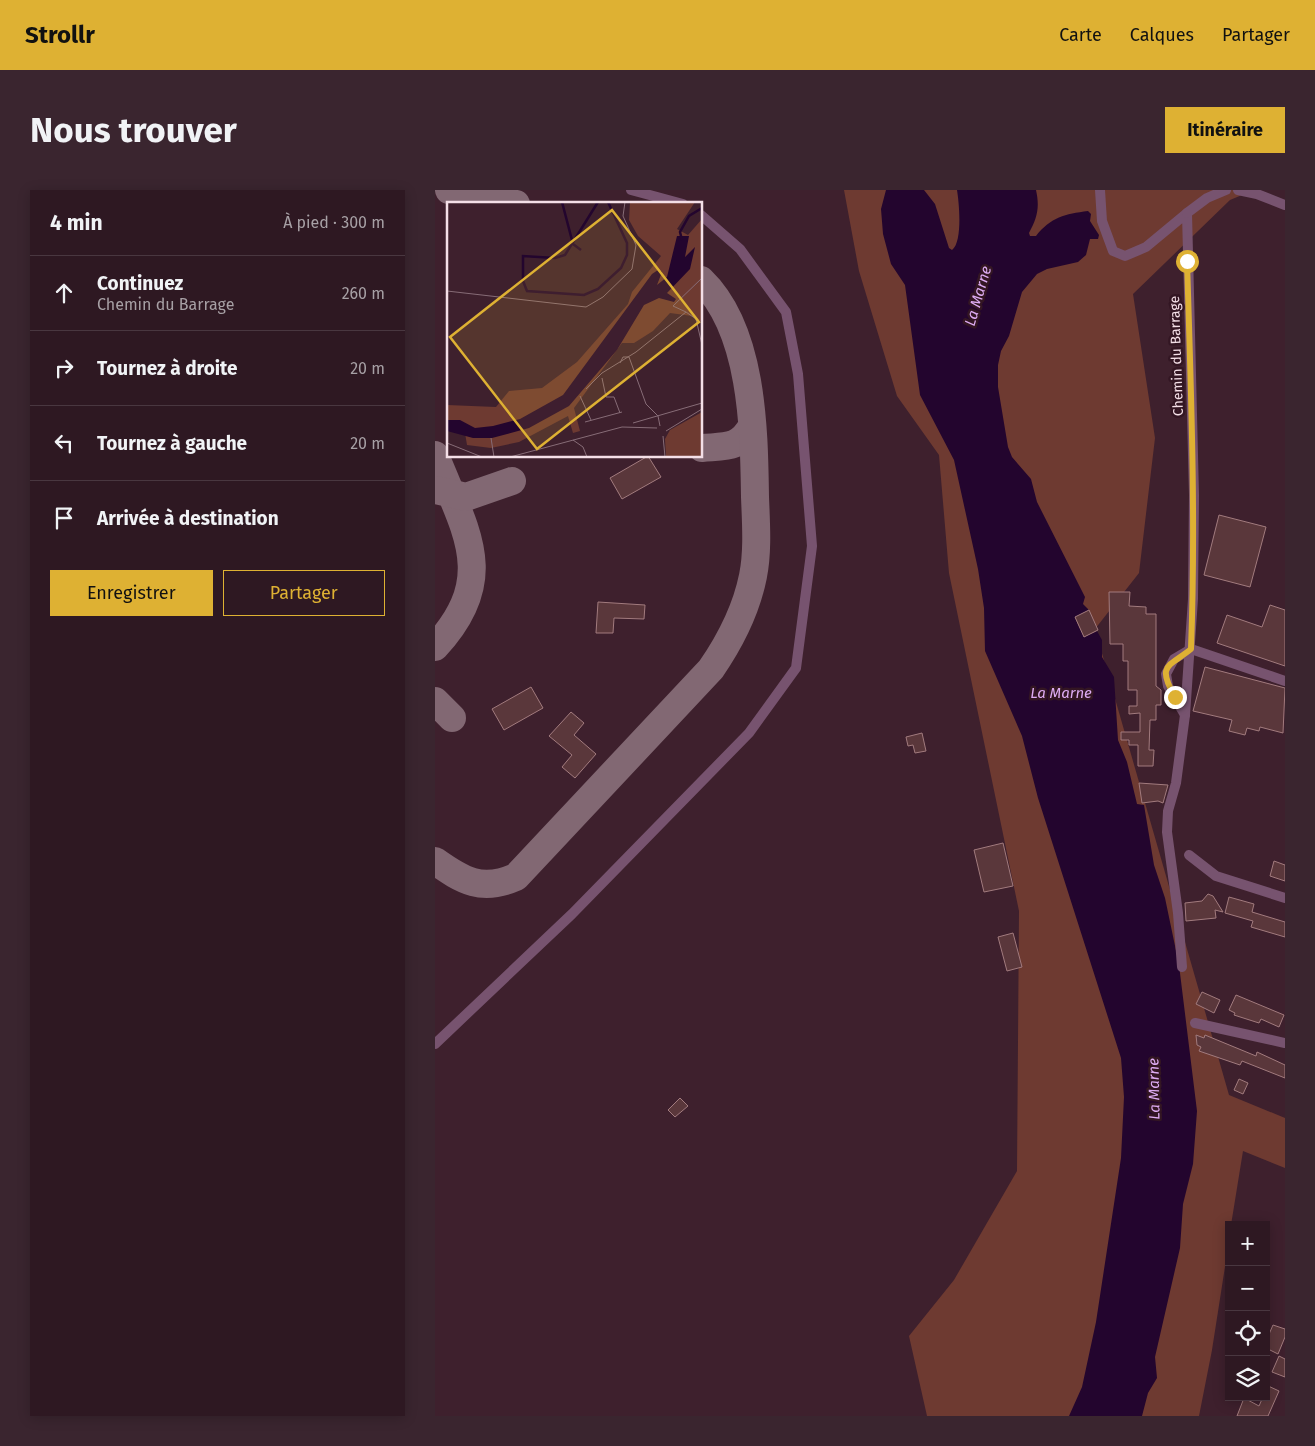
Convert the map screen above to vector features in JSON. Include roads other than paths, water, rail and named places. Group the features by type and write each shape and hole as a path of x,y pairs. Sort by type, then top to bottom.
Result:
{"street":[{"path":"631,190 676,202"},
{"path":"1100,190 1102,221 1113,251 1125,256 1145,247 1207,198 1226,190"},
{"path":"1238,190 1257,194 1285,205"},
{"name":"Chemin du Barrage","path":"1182,967 1178,913 1167,832 1168,811 1176,783 1185,715 1191,649 1194,495 1187,213"},
{"path":"435,1044 572,914 749,734 796,668 812,546 798,374 789,330 785,312 740,249 703,217"},
{"path":"1185,715 1168,686 1166,674 1174,659 1191,649 1285,681"},
{"path":"1189,855 1216,876 1285,898"},
{"path":"1195,1024 1285,1043"}],"water":[{"name":"La Marne","path":"886,190 924,190 935,204 949,248 952,250 958,239 959,231 957,190 1036,190 1037,213 1029,233 1030,236 1036,236 1047,224 1059,218 1072,213 1088,211 1091,214 1090,221 1099,235 1098,239 1090,239 1086,255 1078,262 1047,269 1037,274 1022,292 1009,336 1001,351 998,365 998,387 1008,447 1012,457 1031,479 1037,502 1085,597 1083,604 1089,610 1075,618 1084,637 1097,631 1102,640 1102,657 1114,677 1118,740 1127,762 1137,804 1144,805 1154,865 1165,898 1179,965 1197,1111 1193,1164 1183,1204 1180,1248 1155,1357 1157,1378 1148,1393 1142,1416 1069,1416 1082,1387 1096,1322 1121,1158 1124,1097 1121,1058 1038,798 1022,736 985,651 984,608 978,569 954,460 920,395 905,285 891,264 883,234 881,209"}]}
